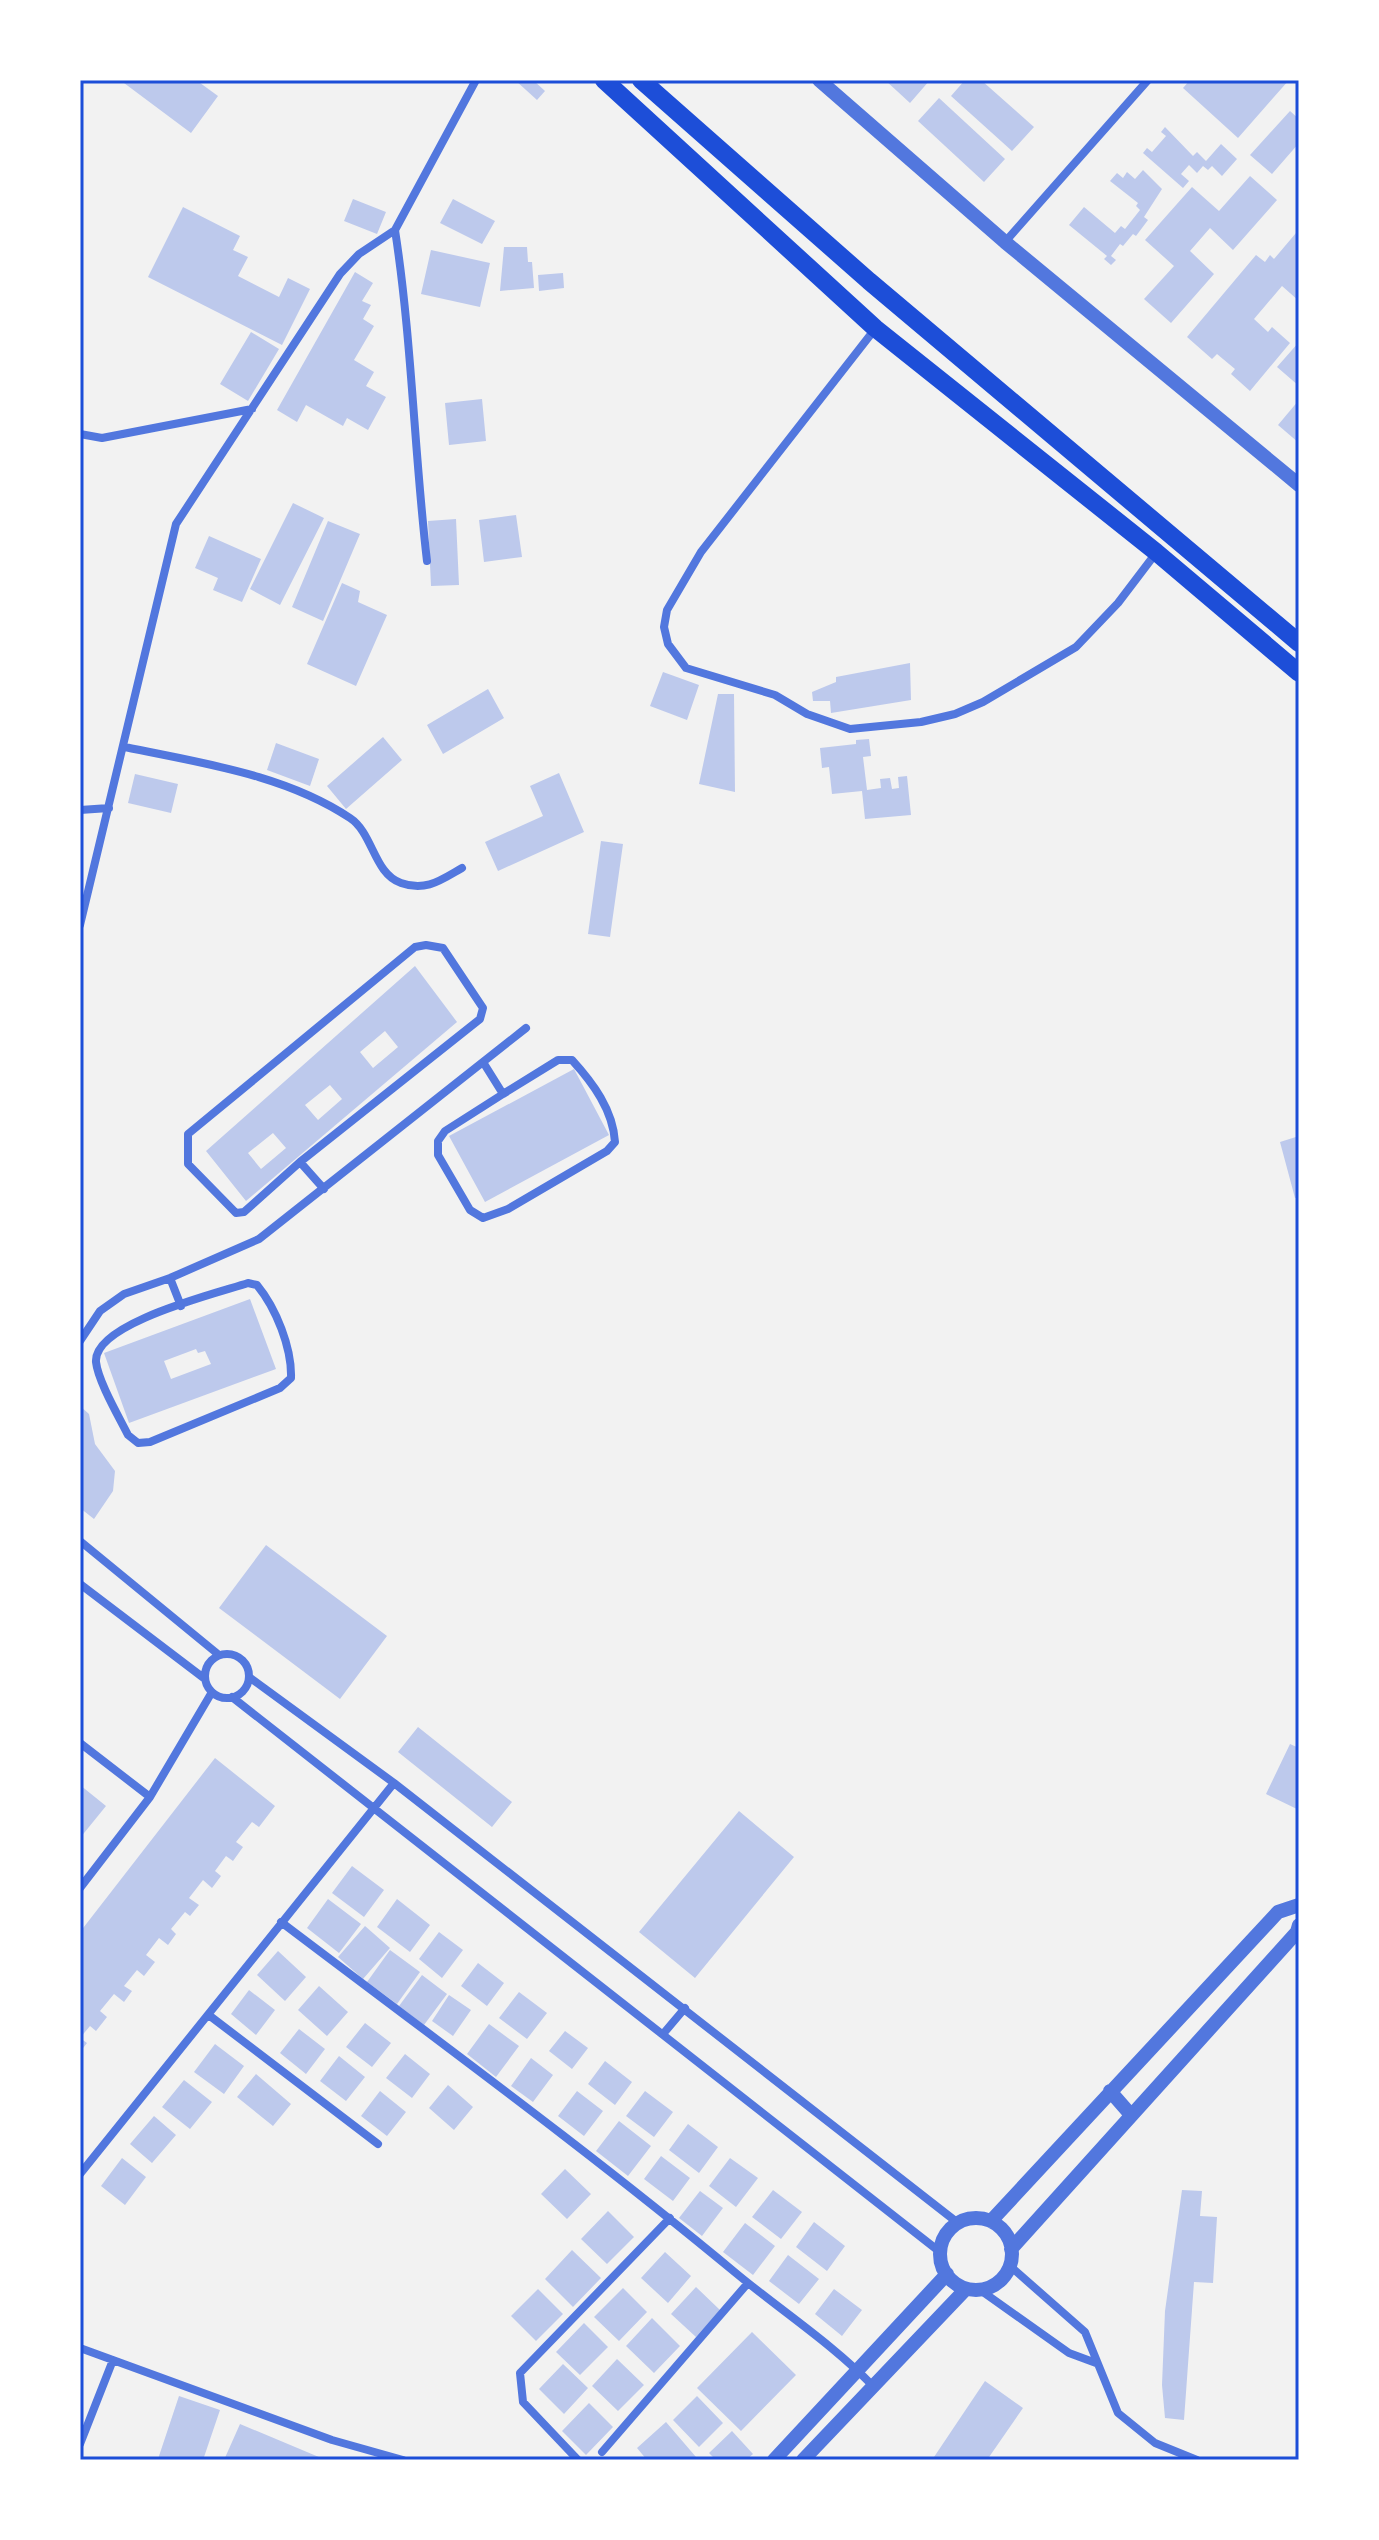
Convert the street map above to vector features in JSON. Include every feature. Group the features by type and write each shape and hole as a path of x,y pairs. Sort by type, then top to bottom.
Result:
{"main road":[{"path":"604,80 875,328 1156,552 1299,673"},
{"path":"641,80 869,281 1299,643"}],"street":[{"path":"80,925 176,524 340,274 359,254 395,230 476,80"},
{"path":"819,80 1005,242 1299,485"},
{"path":"1005,242 1148,80"},
{"path":"395,230 408,316 411,407 427,561"},
{"path":"875,328 701,552 667,610 664,627 668,644 686,668 775,695 807,714 850,729 944,716 983,702 1076,647 1118,603 1156,552"},
{"path":"80,434 102,438 252,409"},
{"path":"125,747 305,791 354,820 386,875 401,884 429,887 462,868"},
{"path":"80,810 109,808"},
{"path":"415,947 443,948 483,1008 480,1019 300,1162 244,1212 236,1213 188,1164 188,1134 415,947"},
{"path":"80,1341 100,1311 124,1294 170,1278 259,1239 526,1028"},
{"path":"558,1060 572,1060 587,1077 614,1121 615,1142 607,1151 508,1209 483,1218 470,1210 438,1155 438,1141 445,1131 503,1094 558,1060"},
{"path":"483,1062 503,1094"},
{"path":"300,1162 324,1189"},
{"path":"170,1278 181,1306"},
{"path":"248,1283 257,1285 265,1295 292,1358 291,1378 280,1388 150,1442 138,1443 128,1435 109,1394 96,1361 100,1348 113,1334 140,1319 181,1306 248,1283"},
{"path":"80,1541 219,1655 240,1658 249,1677 394,1783 958,2223"},
{"path":"80,1584 205,1679 212,1692 232,1697 940,2252 947,2274 965,2290 983,2292 1069,2353 1096,2363"},
{"path":"205,1679 208,1664 219,1655"},
{"path":"232,1697 244,1690 249,1677"},
{"path":"80,1888 150,1797 212,1692"},
{"path":"80,1743 150,1797"},
{"path":"80,2174 210,2016 281,1922 394,1783"},
{"path":"991,2221 1278,1912 1299,1905"},
{"path":"281,1922 670,2218 748,2283 825,2340 873,2386"},
{"path":"1011,2249 1297,1932 1299,1925"},
{"path":"663,2034 685,2008"},
{"path":"210,2016 378,2144"},
{"path":"1110,2091 1131,2115"},
{"path":"578,2460 523,2402 520,2373 670,2218"},
{"path":"940,2252 949,2231 958,2223 979,2218 1001,2228 1011,2249 1010,2266 998,2281 983,2292"},
{"path":"1010,2266 1085,2332 1118,2413 1155,2443 1197,2460"},
{"path":"774,2460 947,2274"},
{"path":"602,2452 748,2283"},
{"path":"803,2460 965,2290"},
{"path":"80,2348 332,2440 403,2460"},
{"path":"80,2444 113,2360"}],"building":[{"path":"126,80 196,80 218,96 191,133 124,83"},
{"path":"515,80 533,80 545,91 537,100"},
{"path":"885,80 930,80 910,103"},
{"path":"965,80 981,80 1034,127 1012,151 951,96"},
{"path":"1190,80 1289,80 1238,138 1183,88"},
{"path":"939,98 1005,159 984,182 918,121"},
{"path":"1290,111 1299,119 1299,143 1272,174 1250,155"},
{"path":"1165,127 1193,156 1197,152 1206,161 1221,144 1237,159 1222,176 1212,166 1208,170 1203,166 1197,173 1189,165 1181,174 1189,181 1183,188 1143,153 1147,148 1152,152 1166,136 1161,132"},
{"path":"1143,170 1162,189 1144,217 1148,220 1136,236 1133,234 1123,246 1120,244 1111,256 1116,260 1111,265 1104,259 1107,256 1069,225 1084,207 1115,233 1121,226 1125,229 1140,210 1136,206 1138,203 1110,181 1117,173 1123,178 1127,172 1135,179"},
{"path":"1250,176 1277,200 1233,250 1210,228 1190,251 1214,274 1171,323 1144,299 1174,266 1145,240 1192,187 1219,211"},
{"path":"353,199 386,212 377,234 344,221"},
{"path":"453,199 495,221 482,244 440,223"},
{"path":"183,207 240,236 233,250 248,257 238,276 279,297 288,278 310,289 282,345 148,277"},
{"path":"1296,233 1299,235 1299,301 1282,286 1254,319 1268,332 1272,327 1290,343 1250,391 1231,374 1235,369 1217,354 1212,359 1187,337 1256,255 1265,262 1270,255 1274,259"},
{"path":"504,247 527,247 528,262 532,262 534,288 500,291"},
{"path":"431,250 490,263 480,307 421,294"},
{"path":"355,272 373,283 362,301 371,305 363,319 374,326 354,360 374,372 366,386 386,397 368,430 347,418 343,426 306,405 297,422 277,410"},
{"path":"563,273 564,288 539,291 538,275"},
{"path":"251,332 279,349 248,401 220,384"},
{"path":"1299,342 1299,386 1277,367"},
{"path":"482,399 486,441 449,445 445,403"},
{"path":"1299,400 1299,443 1278,425"},
{"path":"293,503 324,518 280,605 250,589"},
{"path":"516,515 522,557 484,562 479,520"},
{"path":"456,519 459,585 431,586 428,521"},
{"path":"328,521 360,534 323,621 292,607"},
{"path":"209,536 261,559 242,602 213,590 218,578 195,568"},
{"path":"342,583 360,591 358,602 387,615 356,686 307,664"},
{"path":"910,663 911,700 831,713 830,701 813,701 812,692 836,682 836,677"},
{"path":"663,672 699,685 687,720 650,706"},
{"path":"488,689 504,718 443,754 427,725"},
{"path":"718,694 734,694 735,792 699,784"},
{"path":"383,737 402,760 346,809 327,786"},
{"path":"869,739 871,756 863,757 867,790 881,788 880,779 890,778 892,789 899,788 898,777 907,776 911,815 865,819 862,791 832,794 829,767 822,768 820,748 856,744 856,740"},
{"path":"276,743 319,759 310,786 267,770"},
{"path":"559,773 584,832 498,871 485,842 543,816 530,786"},
{"path":"135,774 178,784 171,813 128,803"},
{"path":"601,841 623,844 610,937 588,934"},
{"path":"415,966 457,1022 246,1201 206,1151","holes":["385,1031 398,1047 373,1068 360,1052","330,1085 342,1099 318,1120 305,1105","273,1133 286,1148 261,1169 248,1153"]},
{"path":"574,1069 609,1135 485,1202 449,1136"},
{"path":"1299,1136 1299,1197 1295,1198 1280,1142"},
{"path":"250,1299 276,1369 129,1423 104,1353","holes":["196,1349 198,1353 205,1351 211,1364 171,1379 164,1361"]},
{"path":"80,1406 89,1414 95,1444 115,1471 113,1491 94,1519 80,1508"},
{"path":"266,1545 387,1636 340,1699 219,1608"},
{"path":"418,1727 512,1802 492,1827 398,1752"},
{"path":"1290,1744 1299,1748 1299,1810 1266,1794"},
{"path":"215,1758 275,1806 259,1827 252,1822 236,1842 243,1847 233,1861 226,1856 215,1871 221,1876 212,1888 203,1880 189,1898 199,1905 190,1916 185,1912 171,1929 176,1934 168,1945 159,1938 146,1955 155,1962 144,1976 137,1970 124,1986 132,1991 124,2002 114,1994 100,2011 107,2017 96,2031 90,2026 80,2038 80,1932"},
{"path":"80,1785 106,1806 80,1838"},
{"path":"739,1811 794,1857 695,1978 639,1932"},
{"path":"352,1866 384,1890 364,1917 332,1893"},
{"path":"328,1899 361,1924 339,1953 307,1928"},
{"path":"397,1899 430,1925 410,1952 377,1927"},
{"path":"365,1926 390,1948 363,1979 338,1957"},
{"path":"439,1932 463,1950 442,1978 419,1959"},
{"path":"390,1950 420,1972 397,2004 367,1982"},
{"path":"278,1951 306,1977 285,2001 257,1975"},
{"path":"478,1963 504,1983 487,2006 461,1986"},
{"path":"422,1975 447,1994 424,2025 399,2006"},
{"path":"319,1986 348,2012 327,2036 298,2010"},
{"path":"249,1990 275,2010 256,2035 231,2014"},
{"path":"519,1992 547,2013 527,2039 499,2018"},
{"path":"449,1995 471,2010 453,2036 432,2021"},
{"path":"365,2023 391,2043 372,2067 346,2047"},
{"path":"489,2024 519,2046 496,2077 467,2054"},
{"path":"299,2029 325,2049 306,2074 280,2053"},
{"path":"565,2031 588,2048 572,2069 549,2051"},
{"path":"80,2038 87,2043 80,2052"},
{"path":"215,2044 244,2066 224,2094 194,2072"},
{"path":"405,2054 430,2074 412,2098 386,2078"},
{"path":"339,2056 365,2077 346,2101 320,2081"},
{"path":"531,2058 553,2075 533,2102 511,2086"},
{"path":"605,2061 632,2082 615,2105 588,2084"},
{"path":"256,2074 291,2104 273,2126 237,2097"},
{"path":"184,2080 212,2102 190,2129 162,2107"},
{"path":"448,2085 473,2107 454,2130 429,2108"},
{"path":"380,2091 406,2112 387,2136 361,2116"},
{"path":"577,2091 603,2111 584,2136 558,2116"},
{"path":"645,2091 673,2112 654,2137 626,2116"},
{"path":"154,2116 176,2135 152,2163 130,2144"},
{"path":"619,2121 651,2146 628,2176 596,2151"},
{"path":"688,2124 718,2147 699,2173 669,2150"},
{"path":"661,2156 690,2178 673,2201 644,2179"},
{"path":"122,2158 146,2177 125,2205 101,2186"},
{"path":"730,2158 758,2178 736,2207 709,2186"},
{"path":"565,2169 591,2194 567,2219 541,2194"},
{"path":"773,2190 802,2212 781,2239 752,2217"},
{"path":"1182,2190 1202,2191 1200,2216 1217,2217 1213,2283 1194,2282 1184,2420 1165,2418 1162,2385 1165,2311"},
{"path":"700,2191 723,2208 702,2236 679,2218"},
{"path":"608,2211 634,2237 607,2264 581,2239"},
{"path":"814,2222 845,2246 827,2271 796,2247"},
{"path":"745,2223 775,2246 753,2275 723,2252"},
{"path":"572,2250 601,2278 573,2307 545,2279"},
{"path":"665,2252 691,2276 668,2303 641,2278"},
{"path":"788,2255 819,2279 799,2304 769,2281"},
{"path":"696,2287 720,2310 696,2337 671,2314"},
{"path":"623,2288 647,2312 619,2341 594,2317"},
{"path":"538,2289 563,2314 536,2341 511,2316"},
{"path":"834,2289 862,2310 842,2336 815,2314"},
{"path":"652,2318 680,2346 654,2373 626,2346"},
{"path":"584,2323 608,2347 580,2375 556,2352"},
{"path":"752,2332 796,2375 741,2431 697,2388"},
{"path":"617,2359 644,2385 618,2411 592,2386"},
{"path":"563,2364 588,2388 564,2414 539,2389"},
{"path":"985,2381 1023,2408 987,2460 932,2460"},
{"path":"179,2396 220,2410 203,2460 158,2459"},
{"path":"697,2396 723,2423 699,2447 673,2420"},
{"path":"589,2403 613,2427 586,2455 562,2431"},
{"path":"666,2422 696,2457 693,2460 647,2460 637,2448"},
{"path":"240,2424 326,2460 224,2460"},
{"path":"732,2431 753,2454 746,2460 716,2460 709,2453"}]}
